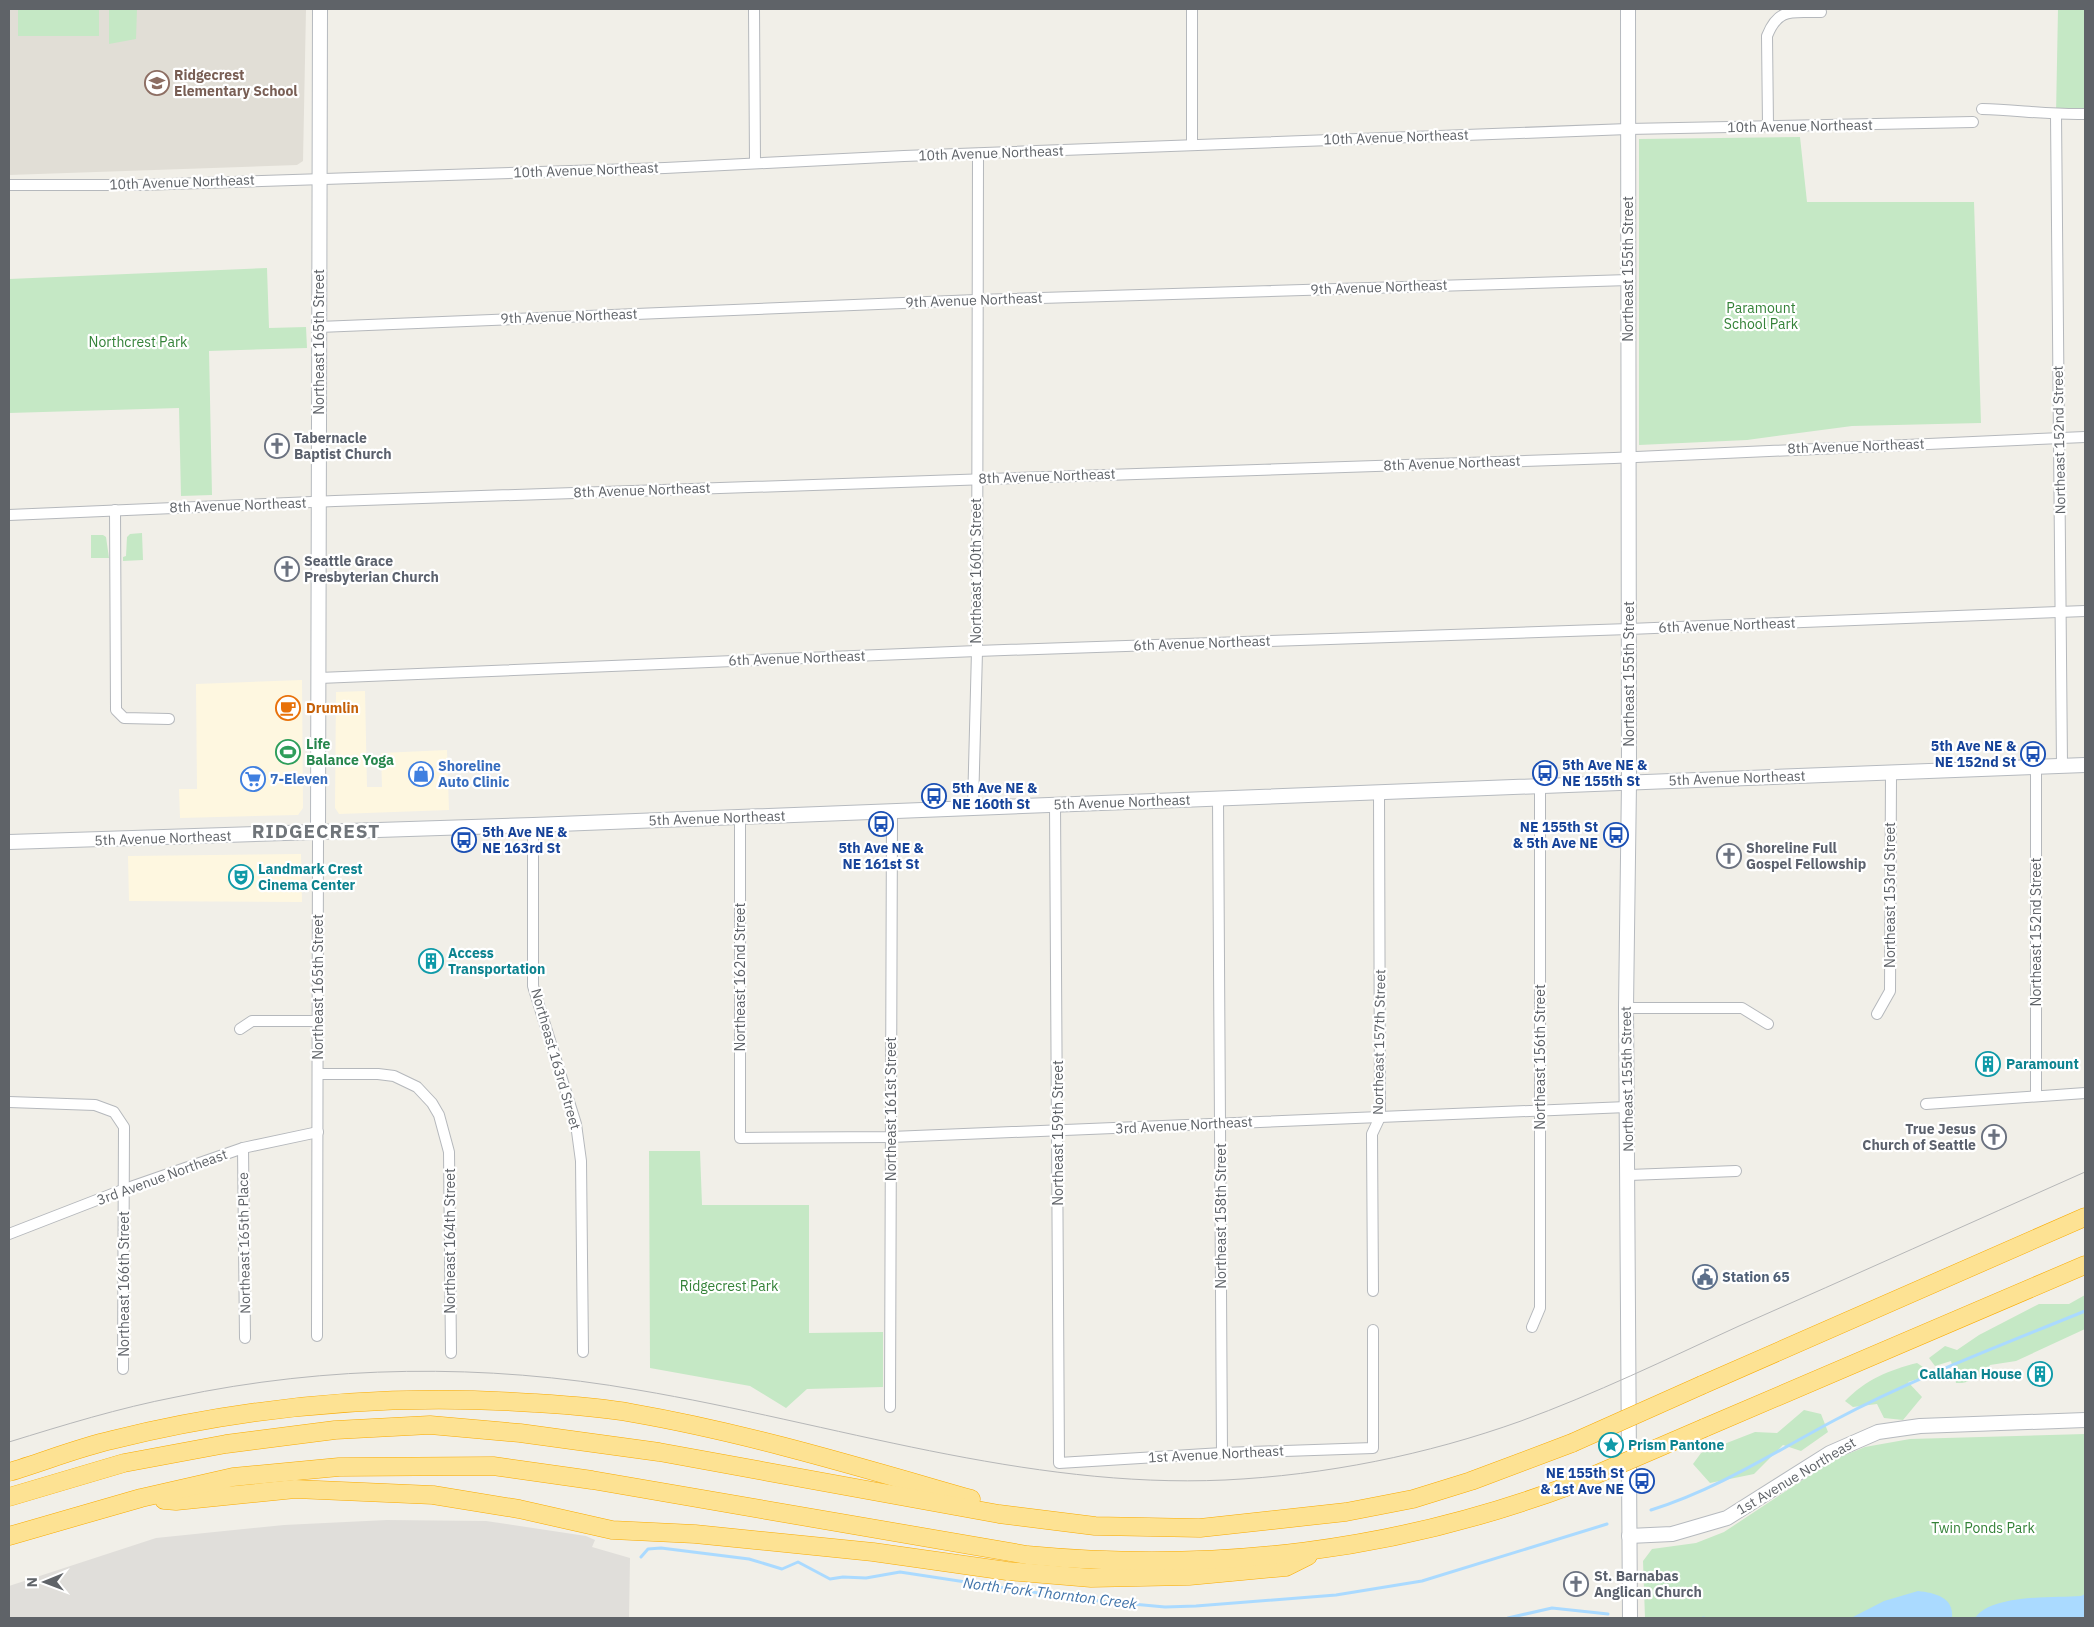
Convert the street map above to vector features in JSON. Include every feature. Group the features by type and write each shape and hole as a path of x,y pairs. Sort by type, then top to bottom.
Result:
{"highway":[{"path":"9,1497 124,1463 226,1444 335,1430 430,1425 520,1433 659,1452 999,1514 1096,1526 1200,1528 1346,1512 1413,1499 1471,1482 1572,1443 2085,1217"},
{"path":"9,1536 141,1498 233,1477 339,1467 493,1466 592,1480 1027,1555 1096,1561 1220,1559 1318,1552 1406,1536 1505,1510 1574,1484 2085,1265"},
{"path":"9,1472 111,1440 209,1420 367,1401 454,1399 500,1401 624,1412 744,1436 808,1452 1044,1520"},
{"path":"141,1498 176,1501 295,1489 434,1495 502,1505 612,1530 696,1534 873,1552 1007,1571 1091,1578 1189,1576 1286,1567 1318,1552"}],"street":[{"path":"320,9 328,9"},
{"name":"Northeast 165th Street","path":"317,1336 320,9"},
{"path":"754,9 756,163"},
{"path":"1192,9 1192,145"},
{"name":"Northeast 155th Street","path":"1628,9 1629,782 1626,1008 1629,1175 1630,1618"},
{"path":"1768,126 1767,36 1772,25 1779,16 1791,12 1821,12"},
{"path":"1982,109 2026,110 2056,115 2085,114"},
{"name":"Northeast 152nd Street","path":"2056,115 2062,766"},
{"name":"10th Avenue Northeast","path":"9,185 140,184 665,168 1628,128 1973,122"},
{"name":"Northeast 160th Street","path":"974,807 977,651 975,479 978,155"},
{"name":"9th Avenue Northeast","path":"319,327 976,300 1629,280"},
{"name":"8th Avenue Northeast","path":"9,514 319,501 1628,457 2085,437"},
{"path":"115,510 116,710 124,718 169,719"},
{"name":"6th Avenue Northeast","path":"319,678 977,651 1629,629 2085,611"},
{"name":"5th Avenue Northeast","path":"9,842 533,825 2085,765"},
{"name":"Northeast 152nd Street","path":"2036,767 2036,1096"},
{"name":"Northeast 153rd Street","path":"1877,1014 1890,992 1891,773"},
{"name":"Northeast 156th Street","path":"1532,1327 1540,1308 1540,786"},
{"name":"Northeast 157th Street","path":"1373,1291 1372,1134 1380,1117 1378,792"},
{"name":"Northeast 158th Street","path":"1218,798 1222,1453"},
{"name":"Northeast 159th Street","path":"1055,804 1059,1463"},
{"name":"Northeast 161st Street","path":"890,1407 892,811"},
{"name":"Northeast 162nd Street","path":"740,817 740,1138"},
{"name":"Northeast 163rd Street","path":"533,825 534,986 576,1124 581,1161 583,1352"},
{"path":"1626,1008 1742,1008 1768,1024"},
{"path":"240,1028 252,1021 317,1021"},
{"name":"Northeast 164th Street","path":"319,1074 378,1074 407,1081 424,1093 439,1115 449,1152 451,1353"},
{"path":"1926,1104 2085,1092"},
{"name":"Northeast 166th Street","path":"9,1102 95,1104 114,1112 124,1127 123,1370"},
{"name":"3rd Avenue Northeast","path":"740,1138 891,1137 1627,1108"},
{"name":"3rd Avenue Northeast","path":"9,1234 124,1189 243,1148 318,1132"},
{"name":"Northeast 165th Place","path":"243,1148 245,1338"},
{"path":"1629,1175 1736,1171"},
{"name":"1st Avenue Northeast","path":"1059,1463 1222,1453 1373,1448 1373,1330"},
{"name":"1st Avenue Northeast","path":"1629,1536 1672,1534 1727,1518 1830,1453 1878,1432 1920,1426 2085,1420"}],"shaded area":[{"name":"Ridgecrest Elementary School","path":"9,9 306,9 303,161 297,165 9,175"},
{"path":"302,680 303,808 298,815 180,818 179,789 197,789 196,684"},
{"path":"365,691 367,787 382,787 381,753 447,750 449,810 339,814 335,808 336,692"},
{"path":"301,854 302,902 129,901 128,856"},
{"path":"387,1520 486,1521 586,1536 595,1540 592,1547 630,1558 629,1618 9,1618 9,1586 156,1538 284,1525"}],"green space":[{"path":"18,9 99,9 99,36 18,36"},
{"path":"109,9 137,9 136,39 109,44"},
{"path":"2058,9 2085,9 2085,114 2056,115"},
{"name":"Paramount School Park","path":"1800,137 1807,202 1974,202 1981,423 1852,426 1747,440 1639,445 1639,139"},
{"name":"Northcrest Park","path":"267,268 269,328 306,327 307,348 209,351 212,495 181,496 179,408 9,413 9,279"},
{"path":"142,533 143,560 123,561 123,557 126,556 127,537 130,534"},
{"path":"91,535 103,535 106,537 109,558 91,558"},
{"name":"Ridgecrest Park","path":"649,1151 700,1151 702,1205 809,1205 809,1333 883,1332 883,1387 807,1389 786,1408 750,1386 650,1368"},
{"path":"2085,1295 2085,1329 2016,1361 1990,1365 1984,1376 1964,1383 1956,1383 1951,1361 1935,1366 1929,1358 1945,1346 1957,1350 1979,1335 2039,1304 2069,1304"},
{"path":"1917,1363 1926,1369 1921,1378 1908,1382 1922,1397 1903,1420 1884,1418 1877,1404 1853,1407 1845,1401 1861,1387 1878,1377"},
{"path":"1804,1410 1821,1414 1828,1432 1801,1451 1783,1445 1754,1474 1710,1483 1693,1464 1701,1453 1755,1432 1777,1433"},
{"name":"Twin Ponds Park","path":"2085,1434 2085,1618 1645,1618 1643,1561 1652,1549 1696,1543 1724,1532 1833,1460 1865,1447 1910,1439"}],"water":[{"path":"1918,1591 1942,1597 1950,1605 1952,1618 1851,1618 1884,1601"},
{"path":"2085,1594 2085,1618 1975,1618 1983,1610 2008,1601 2081,1596"}],"waterway":[{"path":"1651,1510 1722,1481 1835,1420 1896,1390 1958,1362 2085,1311"},
{"name":"North Fork Thornton Creek","path":"641,1557 648,1549 661,1548 749,1559 782,1569 798,1562 830,1579 843,1577 866,1578 900,1572 1078,1599 1165,1607 1196,1606 1336,1595 1422,1581 1607,1524"},
{"name":"North Fork Thornton Creek","path":"1508,1618 1552,1608 1608,1614"}],"tram line":[{"path":"9,1442 134,1406 233,1386 349,1374 407,1371 465,1372 523,1375 638,1390 930,1451 1076,1474 1150,1480 1225,1480 1300,1473 1375,1461 1449,1444 1549,1411 2085,1172"}],"place":[{"name":"Ridgecrest Elementary School","path":"157,83"},
{"name":"Tabernacle Baptist Church","path":"277,446"},
{"name":"Seattle Grace Presbyterian Church","path":"287,569"},
{"name":"Drumlin","path":"288,708"},
{"name":"Life Balance Yoga","path":"288,752"},
{"name":"5th Ave NE & NE 152nd St","path":"2033,754"},
{"name":"5th Ave NE & NE 155th St","path":"1545,773"},
{"name":"Shoreline Auto Clinic","path":"421,774"},
{"name":"7-Eleven","path":"253,779"},
{"name":"5th Ave NE & NE 160th St","path":"934,796"},
{"name":"5th Ave NE & NE 161st St","path":"881,824"},
{"name":"NE 155th St & 5th Ave NE","path":"1616,835"},
{"name":"5th Ave NE & NE 163rd St","path":"464,840"},
{"name":"Shoreline Full Gospel Fellowship","path":"1729,856"},
{"name":"Landmark Crest Cinema Center","path":"241,877"},
{"name":"Access Transportation","path":"431,961"},
{"name":"Paramount","path":"1988,1064"},
{"name":"True Jesus Church of Seattle","path":"1994,1137"},
{"name":"Station 65","path":"1705,1277"},
{"name":"Callahan House","path":"2040,1374"},
{"name":"Prism Pantone","path":"1611,1445"},
{"name":"NE 155th St & 1st Ave NE","path":"1642,1481"},
{"name":"St. Barnabas Anglican Church","path":"1576,1584"}],"district":[{"name":"RIDGECREST","path":"316,831"}]}
